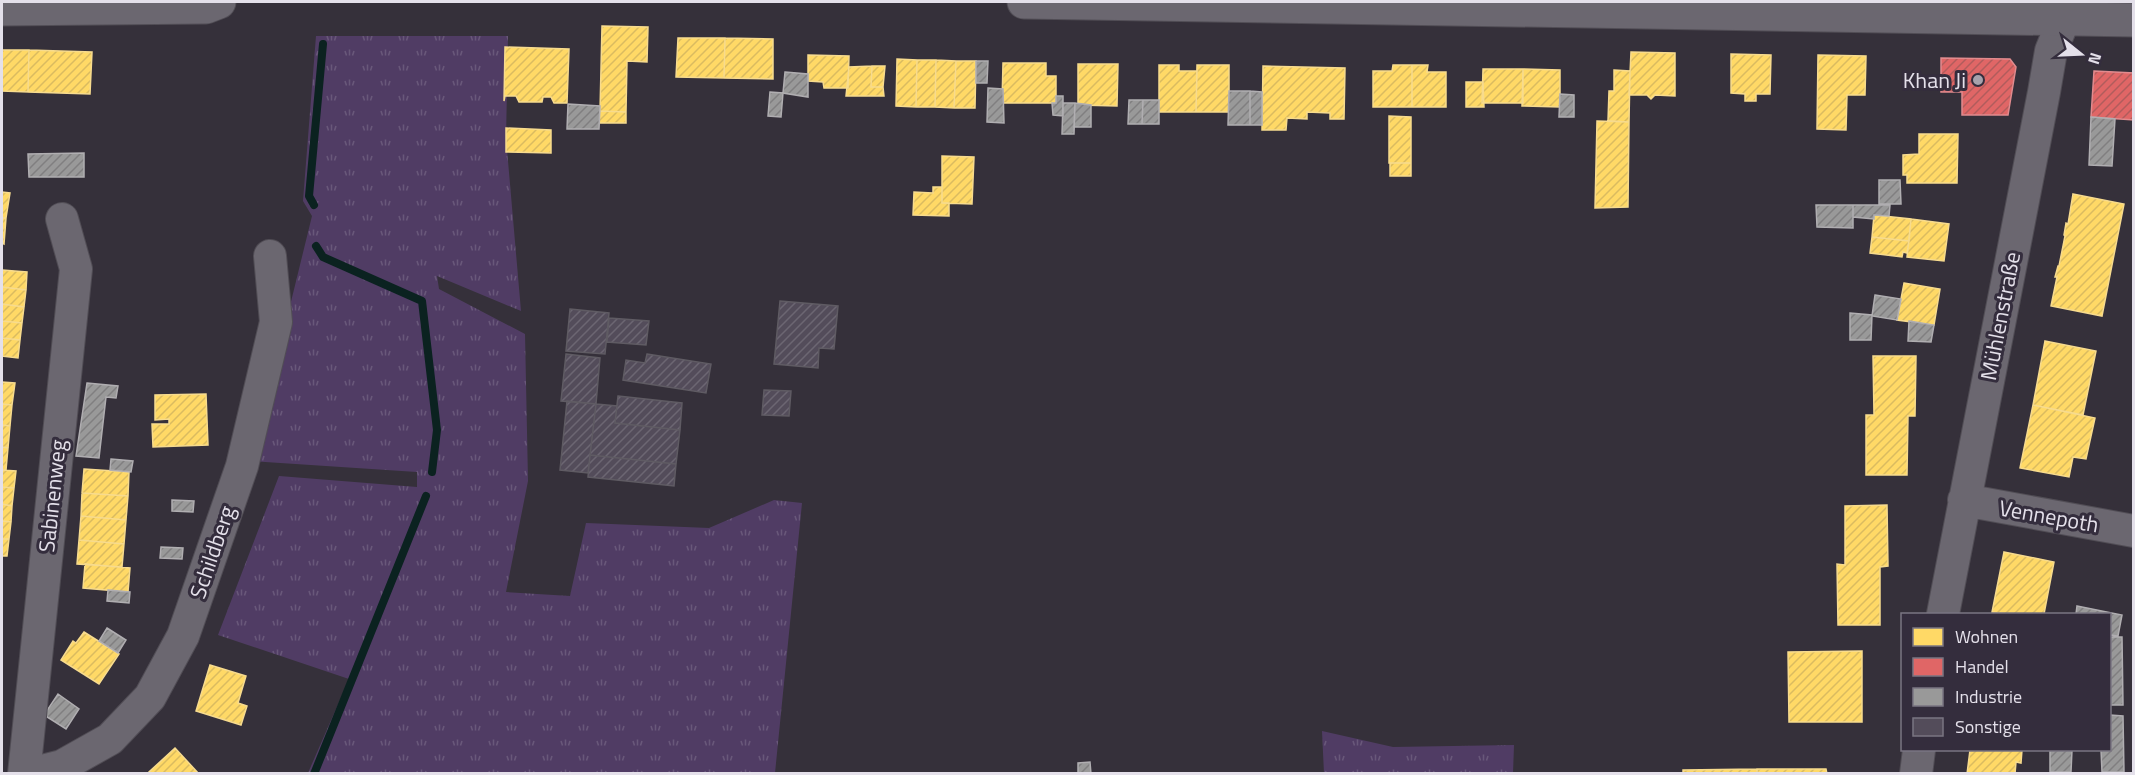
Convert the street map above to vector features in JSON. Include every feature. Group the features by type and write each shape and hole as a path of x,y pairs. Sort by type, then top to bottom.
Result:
{"main road":[{"path":"2,9 206,7 219,2"},
{"path":"1024,2 2068,10 2133,20"}],"street":[{"name":"Mühlenstraße","path":"1943,613 2050,51 2068,10"},
{"name":"Sabinenweg","path":"24,774 76,269 62,219"},
{"name":"Schildberg","path":"30,774 62,766 110,739 150,697 183,636 242,466 276,322 270,256"},
{"name":"Vennepoth","path":"1964,500 2133,531"},
{"path":"1916,774 1919,751"}],"green space":[{"path":"316,36 508,36 506,138 521,311 437,276 439,289 525,334 528,481 506,592 570,596 586,523 709,528 774,500 802,503 775,773 308,773 349,679 218,635 279,476 417,487 417,472 252,461 312,216 303,201"},
{"path":"1322,731 1393,747 1514,745 1513,773 1324,773"}],"building: Wohnen":[{"path":"602,26 648,27 647,62 627,61 626,112 600,111"},
{"path":"678,38 725,38 724,78 676,77"},
{"path":"725,38 773,39 773,79 724,78"},
{"path":"505,47 569,49 567,103 554,103 551,97 543,97 542,102 519,102 516,96 505,96 504,101"},
{"path":"2,50 29,50 28,92 2,91"},
{"path":"29,50 92,52 90,94 28,92"},
{"path":"1631,52 1675,53 1675,96 1655,95 1651,99 1647,95 1629,95"},
{"path":"1731,54 1771,55 1770,94 1756,94 1756,101 1745,101 1745,94 1731,93"},
{"path":"808,55 849,56 848,88 824,88 823,82 808,81"},
{"path":"1818,55 1866,56 1865,95 1847,95 1846,130 1817,129"},
{"path":"897,59 917,60 916,107 896,106"},
{"path":"917,60 936,60 935,107 916,107"},
{"path":"936,60 956,61 954,108 935,107"},
{"path":"956,61 976,61 975,108 954,108"},
{"path":"1003,63 1046,63 1046,76 1056,76 1056,103 1002,103"},
{"path":"1078,64 1118,64 1117,106 1078,105"},
{"path":"1159,65 1179,65 1179,71 1197,71 1196,112 1159,112"},
{"path":"1197,65 1229,65 1229,112 1196,112"},
{"path":"1393,65 1412,65 1412,107 1373,107 1373,71 1392,71"},
{"path":"1412,65 1428,65 1427,72 1446,72 1446,107 1412,107"},
{"path":"872,66 885,66 883,87 871,87"},
{"path":"872,66 871,87 883,87 884,96 846,96 849,67"},
{"path":"1263,66 1345,68 1344,119 1330,119 1330,113 1307,112 1307,119 1287,118 1286,130 1262,130"},
{"path":"1483,69 1523,69 1523,103 1482,103"},
{"path":"1523,69 1560,70 1560,107 1522,106"},
{"path":"1614,70 1630,71 1629,122 1608,121 1609,91 1614,91"},
{"path":"1466,82 1483,82 1484,107 1466,107"},
{"path":"600,111 626,112 626,123 599,123"},
{"path":"1389,116 1411,117 1411,163 1389,163"},
{"path":"1597,121 1629,122 1628,207 1595,208"},
{"path":"506,128 551,130 551,153 506,152"},
{"path":"1919,134 1958,134 1957,183 1907,183 1907,175 1903,175 1903,155 1919,154"},
{"path":"942,156 974,157 972,204 942,203"},
{"path":"1390,163 1411,163 1411,176 1390,176"},
{"path":"933,187 942,187 942,203 949,203 949,216 913,215 914,192 933,193"},
{"path":"2,192 10,193 6,218 2,218"},
{"path":"2073,194 2124,204 2102,316 2051,306"},
{"path":"1874,215 1911,219 1909,241 1872,237"},
{"path":"2,218 6,218 4,244 2,243"},
{"path":"1911,219 1949,224 1944,261 1907,257"},
{"path":"1872,237 1909,241 1907,253 1903,252 1902,257 1870,253"},
{"path":"2,270 27,272 26,290 2,287"},
{"path":"1904,283 1940,289 1934,325 1897,320"},
{"path":"2,287 26,290 24,307 2,304"},
{"path":"2,304 24,307 22,323 2,321"},
{"path":"2,321 22,323 20,340 2,338"},
{"path":"2,338 20,340 18,358 2,356"},
{"path":"2045,341 2096,351 2083,415 2033,405"},
{"path":"1873,356 1916,356 1915,416 1908,416 1907,475 1866,475 1866,415 1874,415"},
{"path":"2,382 15,383 12,405 2,404"},
{"path":"206,394 208,445 153,447 152,424 169,424 169,419 155,420 155,395"},
{"path":"2,404 12,405 10,426 2,425"},
{"path":"2033,405 2095,418 2086,459 2073,457 2069,477 2020,468"},
{"path":"2,425 10,426 8,448 2,447"},
{"path":"2,447 8,448 6,470 2,470"},
{"path":"84,469 129,472 128,496 82,493"},
{"path":"2,470 16,471 14,488 2,487"},
{"path":"2,487 14,488 12,506 2,504"},
{"path":"82,493 128,496 126,520 81,516"},
{"path":"2,504 12,506 11,522 2,521"},
{"path":"1887,505 1888,566 1880,567 1880,625 1838,625 1837,564 1845,565 1845,506"},
{"path":"81,516 126,520 124,544 79,540"},
{"path":"2,521 11,522 9,539 2,539"},
{"path":"2,539 9,539 7,556 2,556"},
{"path":"79,540 124,544 122,567 77,564"},
{"path":"2004,552 2054,562 2044,613 1992,612"},
{"path":"85,564 130,568 128,592 83,588"},
{"path":"84,632 119,654 99,684 61,660 73,641 76,643"},
{"path":"1862,651 1862,722 1789,722 1788,652"},
{"path":"210,665 246,676 238,703 247,706 241,725 196,711"},
{"path":"175,748 199,774 150,774 149,772"},
{"path":"1970,751 2022,751 2021,763 2016,762 2015,774 1967,774"},
{"path":"1757,769 1826,769 1827,774 1757,774"},
{"path":"1757,769 1757,774 1683,774 1683,770"}],"building: Handel":[{"name":"Khan Ji","path":"1941,58 2010,59 2016,67 2008,115 1962,115 1962,92 1941,92"},
{"path":"2094,71 2134,73 2134,120 2091,117"}],"building: Industrie":[{"path":"976,61 988,61 987,83 976,83"},
{"path":"785,72 808,74 808,97 783,93"},
{"path":"988,88 1003,89 1004,123 987,122"},
{"path":"1229,91 1250,91 1250,125 1228,125"},
{"path":"1250,91 1262,92 1262,125 1250,125"},
{"path":"770,92 783,93 781,117 768,116"},
{"path":"1560,94 1574,95 1574,117 1559,117"},
{"path":"1056,96 1063,96 1063,116 1053,115 1052,103 1056,103"},
{"path":"1129,100 1143,100 1142,124 1128,124"},
{"path":"1143,100 1159,100 1159,124 1142,124"},
{"path":"1063,103 1075,103 1074,134 1062,134"},
{"path":"1075,103 1091,105 1091,127 1074,127"},
{"path":"568,104 600,106 599,129 567,129"},
{"path":"2091,117 2115,119 2112,166 2089,165"},
{"path":"84,153 84,177 29,177 28,154"},
{"path":"1879,180 1900,180 1901,204 1879,204"},
{"path":"1816,205 1853,205 1853,228 1817,227"},
{"path":"1853,205 1890,205 1889,216 1874,215 1874,219 1853,217"},
{"path":"1875,295 1901,299 1897,320 1872,316"},
{"path":"1850,313 1872,315 1871,340 1850,340"},
{"path":"1909,321 1934,325 1931,342 1908,341"},
{"path":"87,383 118,386 116,398 106,397 99,458 76,456"},
{"path":"111,459 133,461 131,472 110,470"},
{"path":"172,500 194,501 193,512 172,511"},
{"path":"161,547 183,548 182,559 160,558"},
{"path":"108,590 130,592 129,603 107,601"},
{"path":"2077,606 2122,615 2118,636 2111,635 2111,613 2076,613"},
{"path":"107,628 126,640 118,653 99,641"},
{"path":"2111,637 2122,637 2123,705 2111,705"},
{"path":"58,694 79,709 66,729 44,715"},
{"path":"2111,715 2123,716 2124,772 2102,772 2101,751 2111,751"},
{"path":"2050,751 2072,751 2071,772 2050,772"},
{"path":"1090,762 1091,774 1078,774 1078,763"}],"building: Sonstige":[{"path":"780,301 838,306 834,349 819,348 818,368 774,364"},
{"path":"570,309 609,313 605,354 566,351"},
{"path":"609,318 649,321 646,345 607,342"},
{"path":"566,354 600,358 596,404 561,401"},
{"path":"647,354 711,364 706,393 623,380 626,360 645,363"},
{"path":"764,390 791,391 789,416 762,415"},
{"path":"618,396 682,403 680,430 615,423"},
{"path":"567,401 596,404 588,473 560,470"},
{"path":"596,404 617,406 615,423 680,430 676,464 590,455"},
{"path":"590,455 676,464 674,486 588,477"}],"waterway":[{"path":"314,205 309,196 323,44"},
{"path":"316,246 323,257 422,301 437,430 432,472"},
{"path":"314,774 426,496"}],"place":[{"name":"Khan Ji","path":"1978,80"}]}
